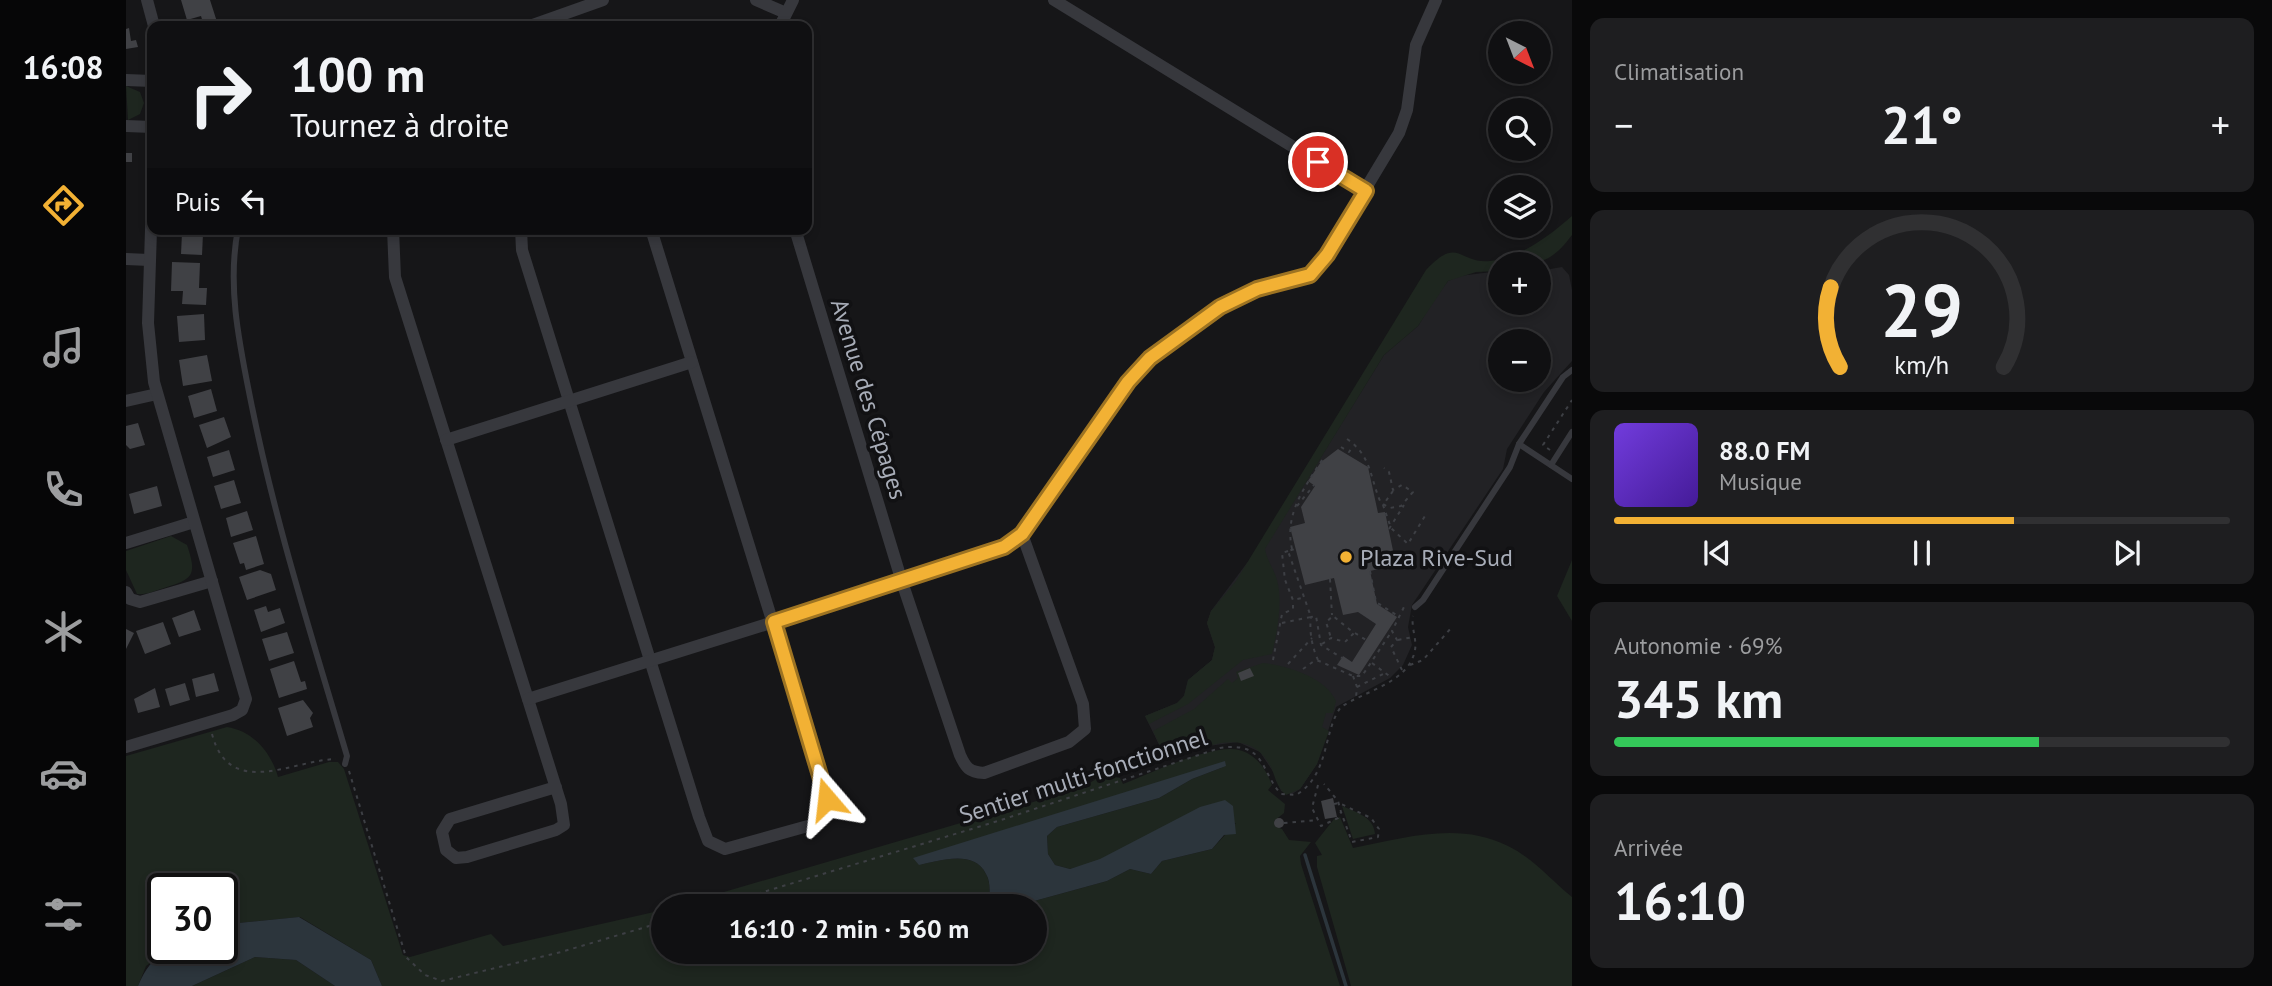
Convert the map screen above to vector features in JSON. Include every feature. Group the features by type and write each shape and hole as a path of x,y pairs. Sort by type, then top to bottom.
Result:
{"street":[{"path":"147,0 153,21"},
{"path":"544,21 603,0"},
{"path":"755,0 786,13"},
{"path":"782,21 793,0"},
{"path":"1054,0 1366,191"},
{"path":"528,699 987,555 1022,534 1128,382 1150,358 1220,307 1257,289 1310,275 1327,255 1404,122 1416,45 1436,0"},
{"path":"126,80 147,81"},
{"path":"126,126 147,127"},
{"path":"126,747 242,710 246,695 157,394 149,342 150,235"},
{"path":"393,235 395,277 556,787 565,820 561,828 460,858 446,850 442,832 450,819 556,787"},
{"path":"522,235 522,250 708,841 725,849 744,846 815,824 823,820 827,811 827,799 653,235"},
{"name":"Avenue des Cépages","path":"797,235 902,582 966,768 984,773 1069,742 1085,729 1086,718 1022,534"},
{"path":"126,259 149,260"},
{"path":"446,440 692,362"},
{"path":"126,401 157,394"},
{"path":"126,543 194,522"},
{"path":"126,592 130,599 140,602 212,580"}],"lane":[{"path":"238,235 232,273 255,422 280,527 347,756 345,764"},
{"path":"1415,607 1423,600 1510,467 1518,444 1563,377 1572,370"},
{"path":"1551,465 1572,432"},
{"path":"1518,444 1572,479"}],"path":[{"path":"1551,451 1543,445 1572,400"},
{"path":"1347,439 1360,449 1374,476 1376,492 1390,528 1408,544 1425,516"},
{"path":"1341,447 1349,452 1354,444"},
{"path":"1297,506 1296,502 1324,457"},
{"path":"1384,468 1390,472 1393,490"},
{"path":"1374,476 1380,474"},
{"path":"1273,660 1282,614 1293,609 1293,600 1283,572 1282,553 1293,550 1289,527 1297,506 1314,485"},
{"path":"1383,505 1393,490 1402,485 1413,492 1390,528"},
{"path":"1383,505 1396,508 1405,503"},
{"path":"1288,551 1311,617 1311,645 1319,661"},
{"path":"1283,572 1293,569"},
{"path":"1370,571 1376,602 1398,617"},
{"path":"1330,579 1333,590 1333,616 1326,626 1331,638"},
{"path":"1293,600 1303,598"},
{"path":"1303,669 1314,661 1319,661 1353,677 1362,676 1399,621 1398,617 1404,607"},
{"path":"1408,665 1415,649 1413,615"},
{"path":"1282,623 1316,616 1321,645 1342,658"},
{"path":"1333,616 1366,640"},
{"name":"Sentier multi-fonctionnel","path":"757,894 998,821 1220,748 1240,747 1248,750 1267,767 1281,794 1296,795 1304,789 1326,754 1336,715 1356,698 1393,679 1408,665 1423,660 1451,627"},
{"path":"1392,631 1396,640"},
{"path":"1331,638 1345,642 1354,633"},
{"path":"1288,664 1313,637"},
{"path":"1391,647 1396,640 1414,637"},
{"path":"1321,645 1331,638"},
{"path":"1382,647 1391,647"},
{"path":"1391,647 1403,670"},
{"path":"1371,663 1393,679"},
{"path":"1357,687 1385,673"},
{"path":"1353,677 1357,687 1356,698"},
{"path":"211,731 215,745 225,760 256,772 279,771 322,759 335,758 345,764 354,782 406,957 418,971 430,978 442,981 651,925"},
{"path":"1324,784 1339,803 1352,842 1378,837 1379,829 1371,818 1339,803 1334,804"},
{"path":"1318,785 1312,808 1321,826 1338,818 1341,812"},
{"path":"1284,823 1318,820"}],"shaded area":[{"path":"126,86 140,92 144,103 140,114 128,120"},
{"path":"1572,216 1572,235 1551,257 1551,252 1520,252 1545,238 1551,238 1551,233"},
{"path":"1445,254 1458,254 1488,261 1488,272 1476,272 1448,281 1418,326 1384,355 1265,549 1279,588 1277,627 1272,654 1243,660 1188,704 1149,724 1145,716 1177,703 1184,696 1188,680 1212,660 1215,647 1207,623 1211,611 1236,581 1426,270"},
{"path":"1562,267 1569,275 1572,290 1572,361 1551,384 1551,329 1488,329 1488,392 1544,392 1507,449 1503,469 1412,605 1408,627 1412,645 1403,665 1390,678 1336,707 1317,764 1300,789 1292,794 1281,791 1274,773 1260,752 1238,742 1208,746 1167,761 1145,716 1177,703 1184,696 1188,680 1212,660 1215,647 1207,623 1211,611 1247,563 1274,533 1384,355 1418,326 1448,281 1459,276 1488,272 1488,315 1551,315 1551,269"},
{"path":"171,536 187,545 192,563 190,574 182,582 137,594 126,570 126,551"},
{"path":"1572,560 1572,621 1557,596"},
{"path":"1263,663 1294,670 1315,679 1336,701 1333,713 1326,713 1322,727 1329,731 1317,764 1300,789 1286,795 1279,787 1271,766 1258,751 1234,742 1207,746 1167,761 1153,731 1194,709 1228,679 1232,683 1238,678 1236,672"},
{"path":"227,727 245,733 260,744 271,759 278,777 329,762 338,762 344,769 403,955 410,957 491,934 503,946 651,913 651,964 1047,964 1047,897 1107,881 1130,869 1151,874 1162,861 1212,849 1236,823 1070,869 1055,865 1048,854 1047,836 1057,827 1159,798 1192,779 1226,766 919,865 946,859 973,861 986,874 990,894 717,894 1081,788 1103,775 1120,778 1123,784 1198,755 1228,749 1239,750 1260,763 1272,785 1268,790 1285,804 1284,813 1274,821 1275,826 1282,829 1289,840 1311,842 1300,856 1301,864 1340,986 382,986 371,960 300,917 238,923 238,873 147,873 149,964 138,986 126,986 126,756"},
{"path":"1225,761 1226,766 1192,779 1159,798 1057,827 1047,836 1048,854 1055,865 1070,869 1100,859 1200,807 1225,800 1233,806 1236,834 1224,835 1212,849 1162,861 1151,874 1130,869 1107,881 1047,897 1047,894 990,894 988,878 973,861 946,859 919,865 913,858"},
{"path":"1342,806 1368,819 1375,834 1353,839"},
{"path":"1340,817 1353,848 1412,836 1451,833 1489,838 1526,857 1572,897 1572,986 1351,986 1317,867 1317,856 1322,855 1315,843 1334,819"},
{"path":"299,917 371,960 382,986 335,986 296,960 255,957 192,986 138,986 151,964 238,964 238,923"},
{"path":"255,957 296,960 335,986 192,986"}],"building":[{"path":"181,0 210,0 217,21 202,21 201,16 187,20"},
{"path":"129,28 131,41 136,40 138,47 126,49 126,29"},
{"path":"126,153 132,153 132,162 126,162"},
{"path":"182,235 203,235 202,255 181,254"},
{"path":"172,262 200,263 199,288 207,288 206,305 182,304 183,291 171,291"},
{"path":"204,314 205,340 179,342 177,316"},
{"path":"207,355 212,381 183,386 179,360"},
{"path":"211,389 217,411 194,418 188,396"},
{"path":"224,417 231,437 207,448 199,425"},
{"path":"138,423 145,445 130,449 126,445 126,426"},
{"name":"Plaza Rive-Sud","path":"1338,449 1368,467 1378,513 1385,512 1396,565 1370,571 1377,604 1397,617 1359,675 1337,665 1343,656 1352,662 1376,624 1358,612 1343,615 1334,578 1305,585 1290,527 1305,523 1301,507 1315,486 1308,481 1321,462"},
{"path":"229,450 235,470 213,477 207,457"},
{"path":"234,480 241,503 221,509 214,486"},
{"path":"157,486 162,506 134,514 129,494"},
{"path":"247,511 253,530 231,537 226,518"},
{"path":"256,536 264,564 246,570 244,563 240,564 233,543"},
{"path":"260,570 271,574 276,590 247,600 239,577"},
{"path":"266,606 268,612 280,608 285,623 261,632 254,610"},
{"path":"194,610 201,630 179,637 172,618"},
{"path":"163,622 171,644 145,654 136,631"},
{"path":"126,629 134,633 126,649"},
{"path":"287,632 294,653 269,661 262,639"},
{"path":"294,661 301,682 305,681 307,689 279,698 270,669"},
{"path":"1250,668 1254,676 1241,681 1238,673"},
{"path":"214,673 219,691 196,697 192,679"},
{"path":"185,683 190,700 170,706 165,689"},
{"path":"155,688 160,707 138,713 134,699"},
{"path":"303,700 313,713 310,718 313,727 287,736 278,708"},
{"path":"1333,798 1337,817 1325,819 1321,801"},
{"path":"1279,818 1283,819 1283,827 1279,828 1275,827 1274,823 1275,819"}],"waterway":[{"path":"1305,855 1346,986"}],"place":[{"name":"Plaza Rive-Sud","path":"1346,557"}],"route":[{"path":"827,799 774,622 987,555 1022,534 1128,382 1150,358 1220,307 1257,289 1302,279 1318,268 1366,191 1318,162"}]}
